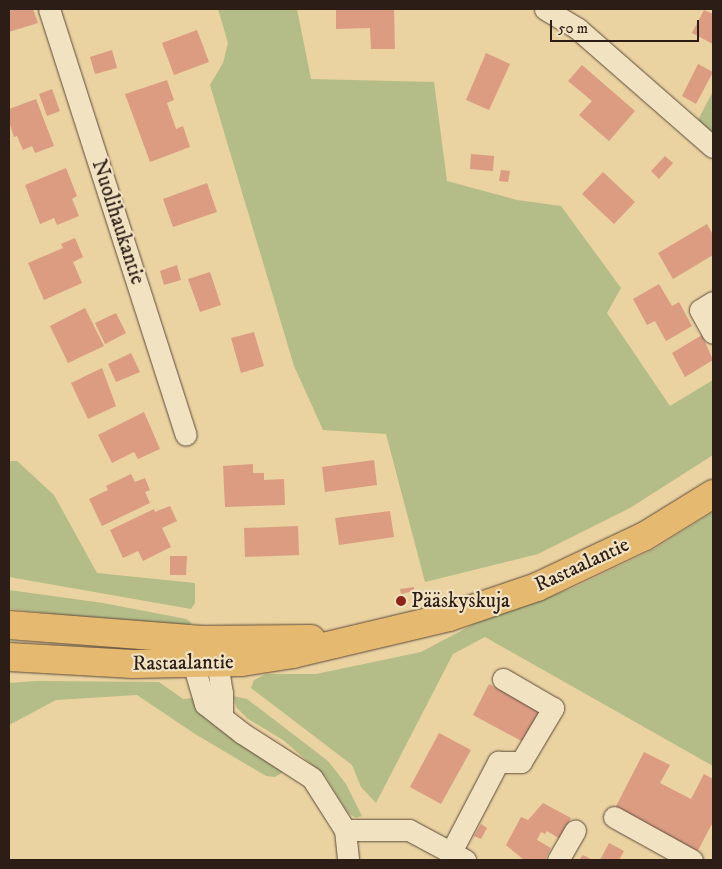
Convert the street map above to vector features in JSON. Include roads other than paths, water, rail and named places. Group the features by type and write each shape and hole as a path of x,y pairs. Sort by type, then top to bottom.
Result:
{"main road":[{"name":"Rastaalantie","path":"9,658 89,663 204,655 355,639 449,617 537,587 645,536 713,494"},
{"name":"Rastaalantie","path":"9,625 204,655"}],"street":[{"name":"Nuolihaukantie","path":"49,9 186,435"},
{"path":"545,9 578,29 713,147"},
{"path":"713,302 700,310 713,333"},
{"path":"204,655 200,694 206,704 222,717 312,778 344,830 348,860"},
{"path":"344,830 409,830 458,856 498,762 521,762 552,708 503,679"},
{"path":"614,817 692,860"},
{"path":"558,860 575,830"}],"place":[{"name":"Pääskyskuja","path":"401,601"}]}
